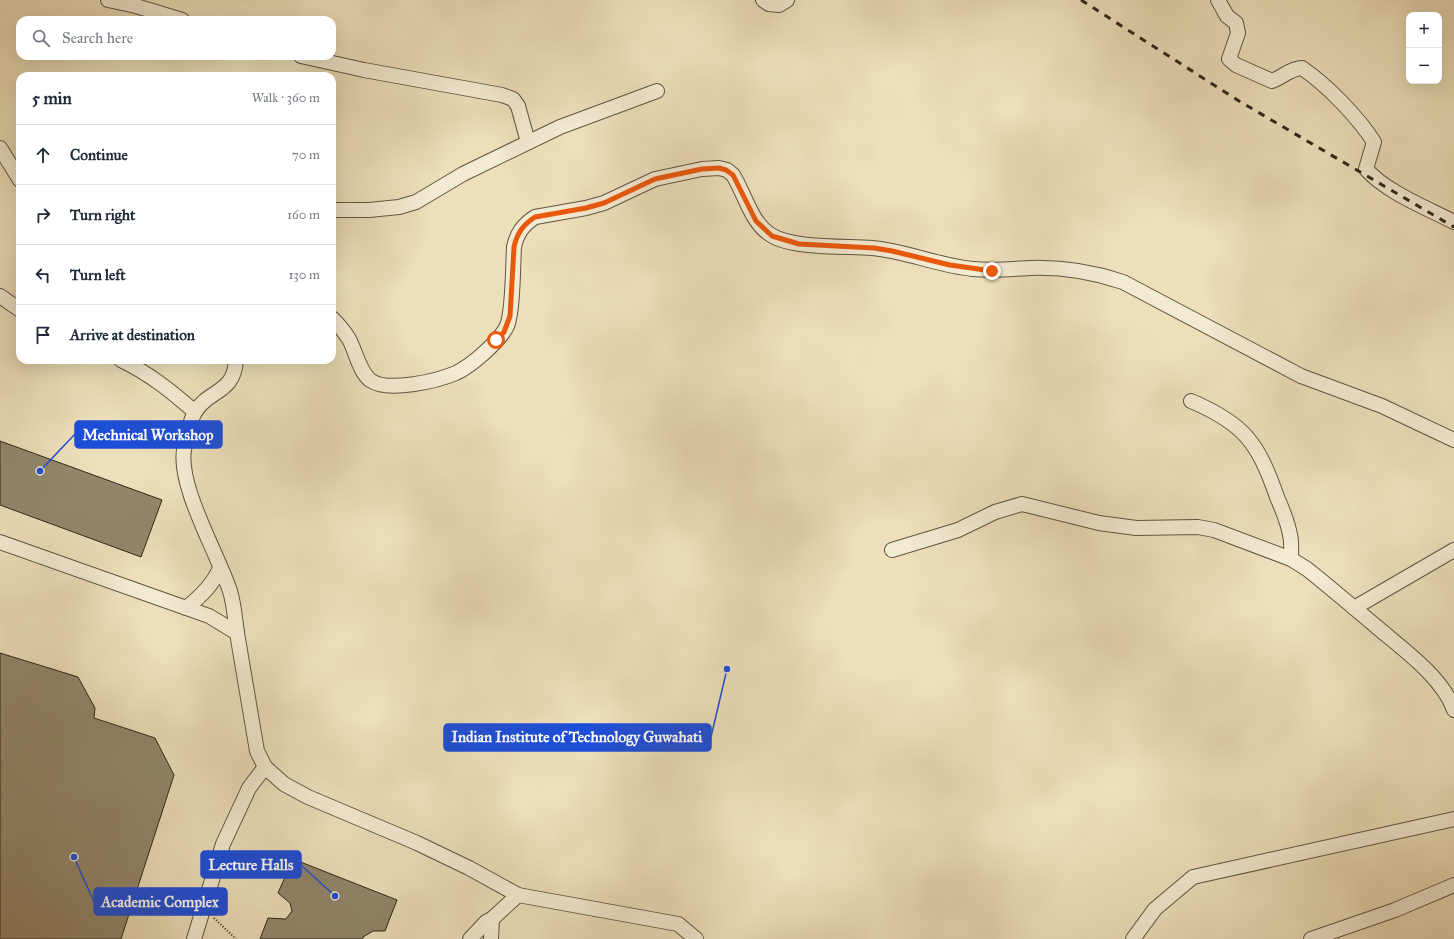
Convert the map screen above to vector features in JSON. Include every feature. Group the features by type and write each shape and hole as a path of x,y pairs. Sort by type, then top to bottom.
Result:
{"street":[{"path":"108,0 136,6 169,16"},
{"path":"763,0 769,4 779,5 787,0"},
{"path":"1218,0 1227,16 1236,23 1238,33 1229,59 1236,66 1272,81 1284,76 1292,68 1302,68 1313,75 1365,127 1374,142 1366,169 1371,175 1392,189 1454,222"},
{"path":"319,60 364,70 502,95 513,99 518,106 528,142"},
{"path":"336,210 369,210 399,207 416,202 463,174 528,142 584,118 657,91"},
{"path":"0,148 16,174"},
{"path":"336,323 349,340 365,375 377,383 386,386 398,386 437,379 456,373 496,340 508,324 514,247 517,236 528,222 535,217 586,208 604,203 655,179 702,169 719,168 726,170 733,175 756,221 772,236 799,244 868,247 971,269 1007,271 1030,268 1104,275 1123,282 1301,376 1382,406 1454,440"},
{"path":"0,296 16,307"},
{"path":"129,364 142,370 162,384 195,412"},
{"path":"236,364 235,372 230,382 195,412 183,452 185,477 230,592 253,733 257,751 265,767 284,784 308,797 418,843 518,895 678,924 696,939"},
{"path":"1192,401 1215,411 1233,424 1253,443 1266,464 1290,534 1291,559"},
{"path":"892,550 958,530 995,512 1022,504 1106,524 1136,528 1198,527 1214,530 1291,559 1307,568 1415,659 1440,686 1454,710"},
{"path":"0,542 209,616 237,633"},
{"path":"1354,608 1454,550"},
{"path":"186,608 196,601 211,585 220,568"},
{"path":"194,939 223,844 249,788 265,767"},
{"path":"1132,939 1156,909 1193,877 1454,820"},
{"path":"1311,939 1395,910 1454,885"},
{"path":"470,939 486,922 492,919 518,895"},
{"path":"491,939 492,919"}],"path":[{"path":"204,909 236,939"}],"building":[{"path":"0,441 162,500 141,557 0,505"},
{"path":"0,653 78,677 95,708 94,718 155,738 174,775 121,939 0,939"},
{"path":"293,859 397,900 385,931 373,931 363,937 363,939 260,939 268,918 286,919 292,911 290,903 278,893"}],"railway":[{"path":"1081,0 1239,101 1454,227"}],"place":[{"name":"Mechnical Workshop","path":"40,471"},
{"name":"Indian Institute of Technology Guwahati","path":"727,669"},
{"name":"Academic Complex","path":"74,857"},
{"name":"Lecture Halls","path":"335,896"}],"route":[{"path":"496,340 504,332 508,324 510,316 514,247 517,236 528,222 535,217 586,208 604,203 655,179 712,167 726,170 733,175 740,185 756,221 762,229 772,236 785,241 799,244 874,248 950,265 992,271"}]}
